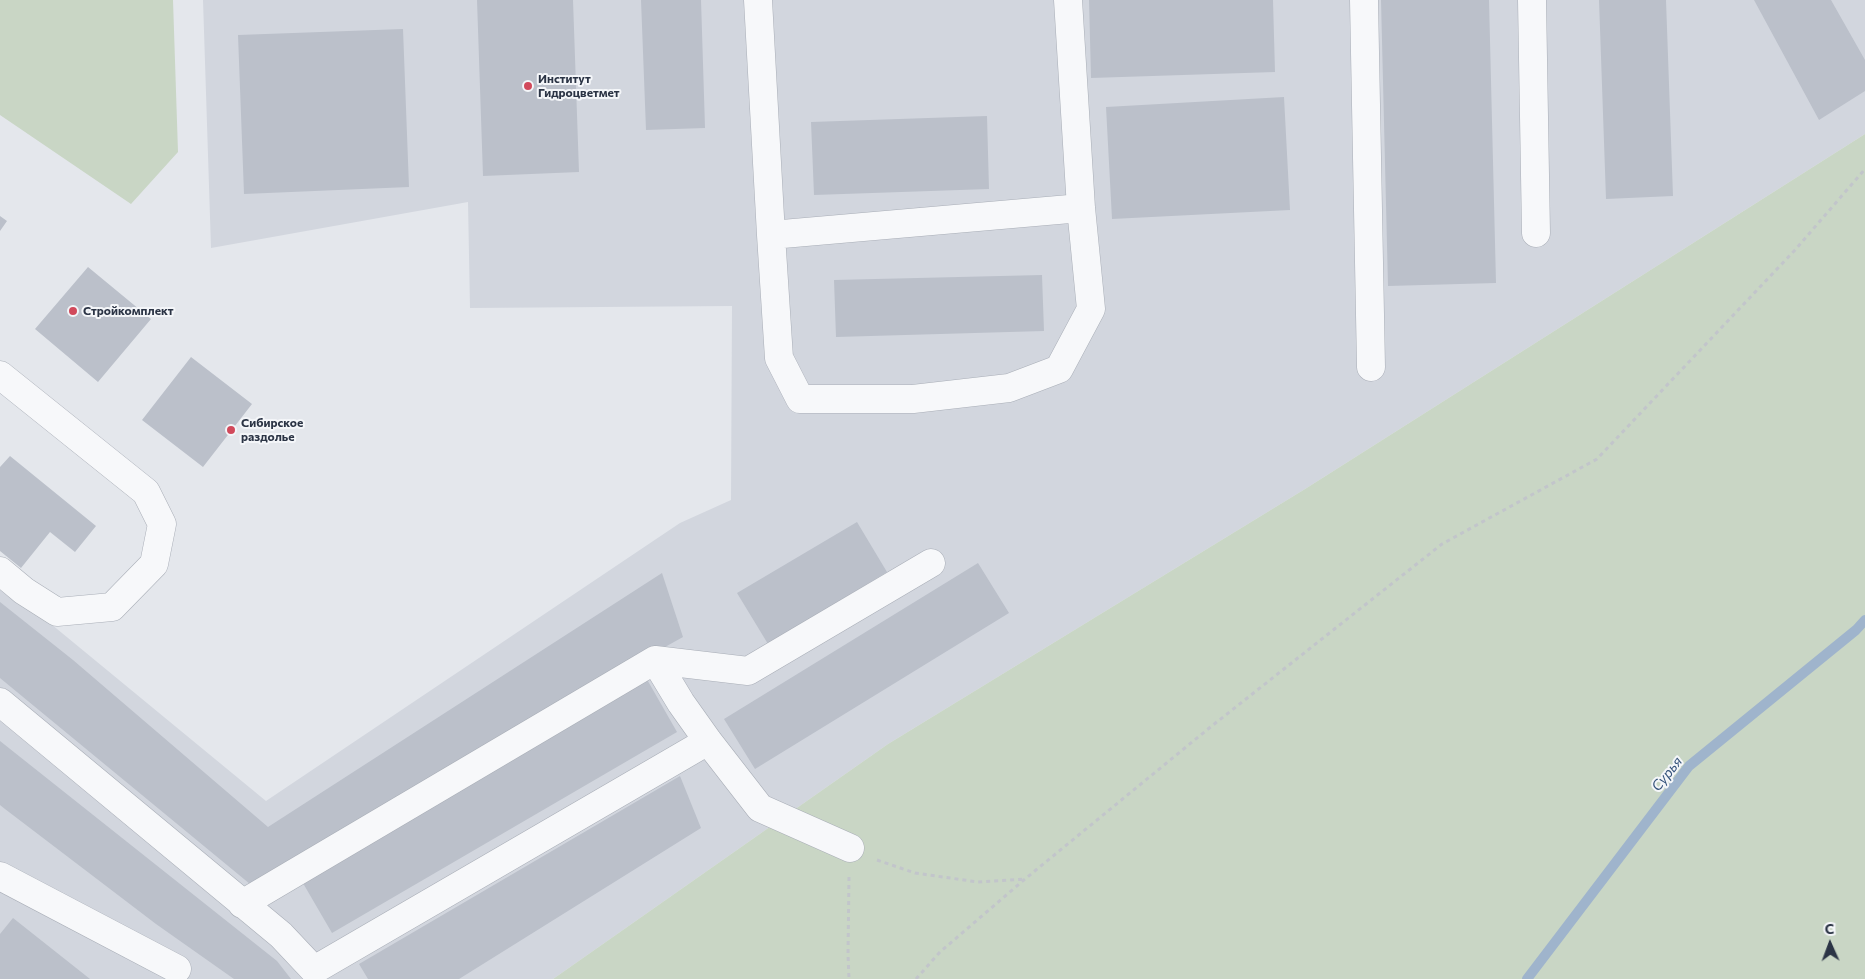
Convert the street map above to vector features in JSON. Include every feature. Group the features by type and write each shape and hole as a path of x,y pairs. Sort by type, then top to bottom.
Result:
{"lane":[{"path":"758,0 780,358 800,399 912,399 1009,388 1059,369 1091,309 1081,208 1068,0"},
{"path":"1364,0 1371,367"},
{"path":"1532,0 1536,233"},
{"path":"771,235 1081,208"},
{"path":"0,375 146,492 162,524 154,564 112,607 57,612 24,591 0,571"},
{"path":"242,904 655,660 748,671 931,563"},
{"path":"655,660 681,703 760,808 850,848"},
{"path":"0,702 281,935 318,974 708,741"},
{"path":"0,876 177,969"}],"path":[{"path":"916,979 940,952 1025,879 1208,729 1442,544 1597,459 1795,250 1865,169"},
{"path":"849,979 850,848 886,864 915,873 978,882 1025,879"}],"shaded area":[{"path":"203,0 1865,0 1865,134 1305,489 888,744 553,979 0,979 0,582 266,801 680,523 731,500 732,306 470,308 468,202 211,248"}],"green space":[{"path":"0,0 173,0 178,152 131,204 0,115"},
{"path":"1865,134 1865,979 553,979 888,744 1305,489"}],"building":[{"name":"Институт Гидроцветмет","path":"477,0 573,0 579,172 483,176"},
{"path":"641,0 701,0 705,128 646,130"},
{"path":"1089,0 1273,0 1275,72 1091,78"},
{"path":"1381,0 1489,0 1496,283 1388,286"},
{"path":"1599,0 1666,0 1673,196 1606,199"},
{"path":"1754,0 1831,0 1865,60 1865,91 1819,120"},
{"path":"403,29 409,187 244,194 238,35"},
{"path":"1284,97 1290,210 1112,219 1106,107"},
{"path":"987,116 989,189 814,195 811,122"},
{"path":"0,216 7,221 0,231"},
{"path":"88,267 151,319 98,382 35,329"},
{"path":"1042,275 1044,331 836,337 834,280"},
{"path":"191,357 252,404 203,467 142,420"},
{"path":"10,456 96,526 75,552 50,532 21,568 0,551 0,467"},
{"path":"857,522 887,572 768,644 737,593"},
{"path":"978,563 1009,613 755,769 724,719"},
{"path":"662,573 683,637 537,718 250,884 0,678 0,602 73,660 268,827"},
{"path":"645,676 677,732 332,933 300,878"},
{"path":"0,741 277,961 291,979 234,979 156,924 0,805"},
{"path":"680,776 701,828 459,979 368,979 359,964"},
{"path":"13,918 90,979 0,979 0,934"}],"waterway":[{"name":"Сурья","path":"1527,979 1689,766 1856,630 1865,620"}],"place":[{"name":"Институт Гидроцветмет","path":"528,86"},
{"name":"Стройкомплект","path":"73,311"},
{"name":"Сибирское раздолье","path":"231,430"}]}
